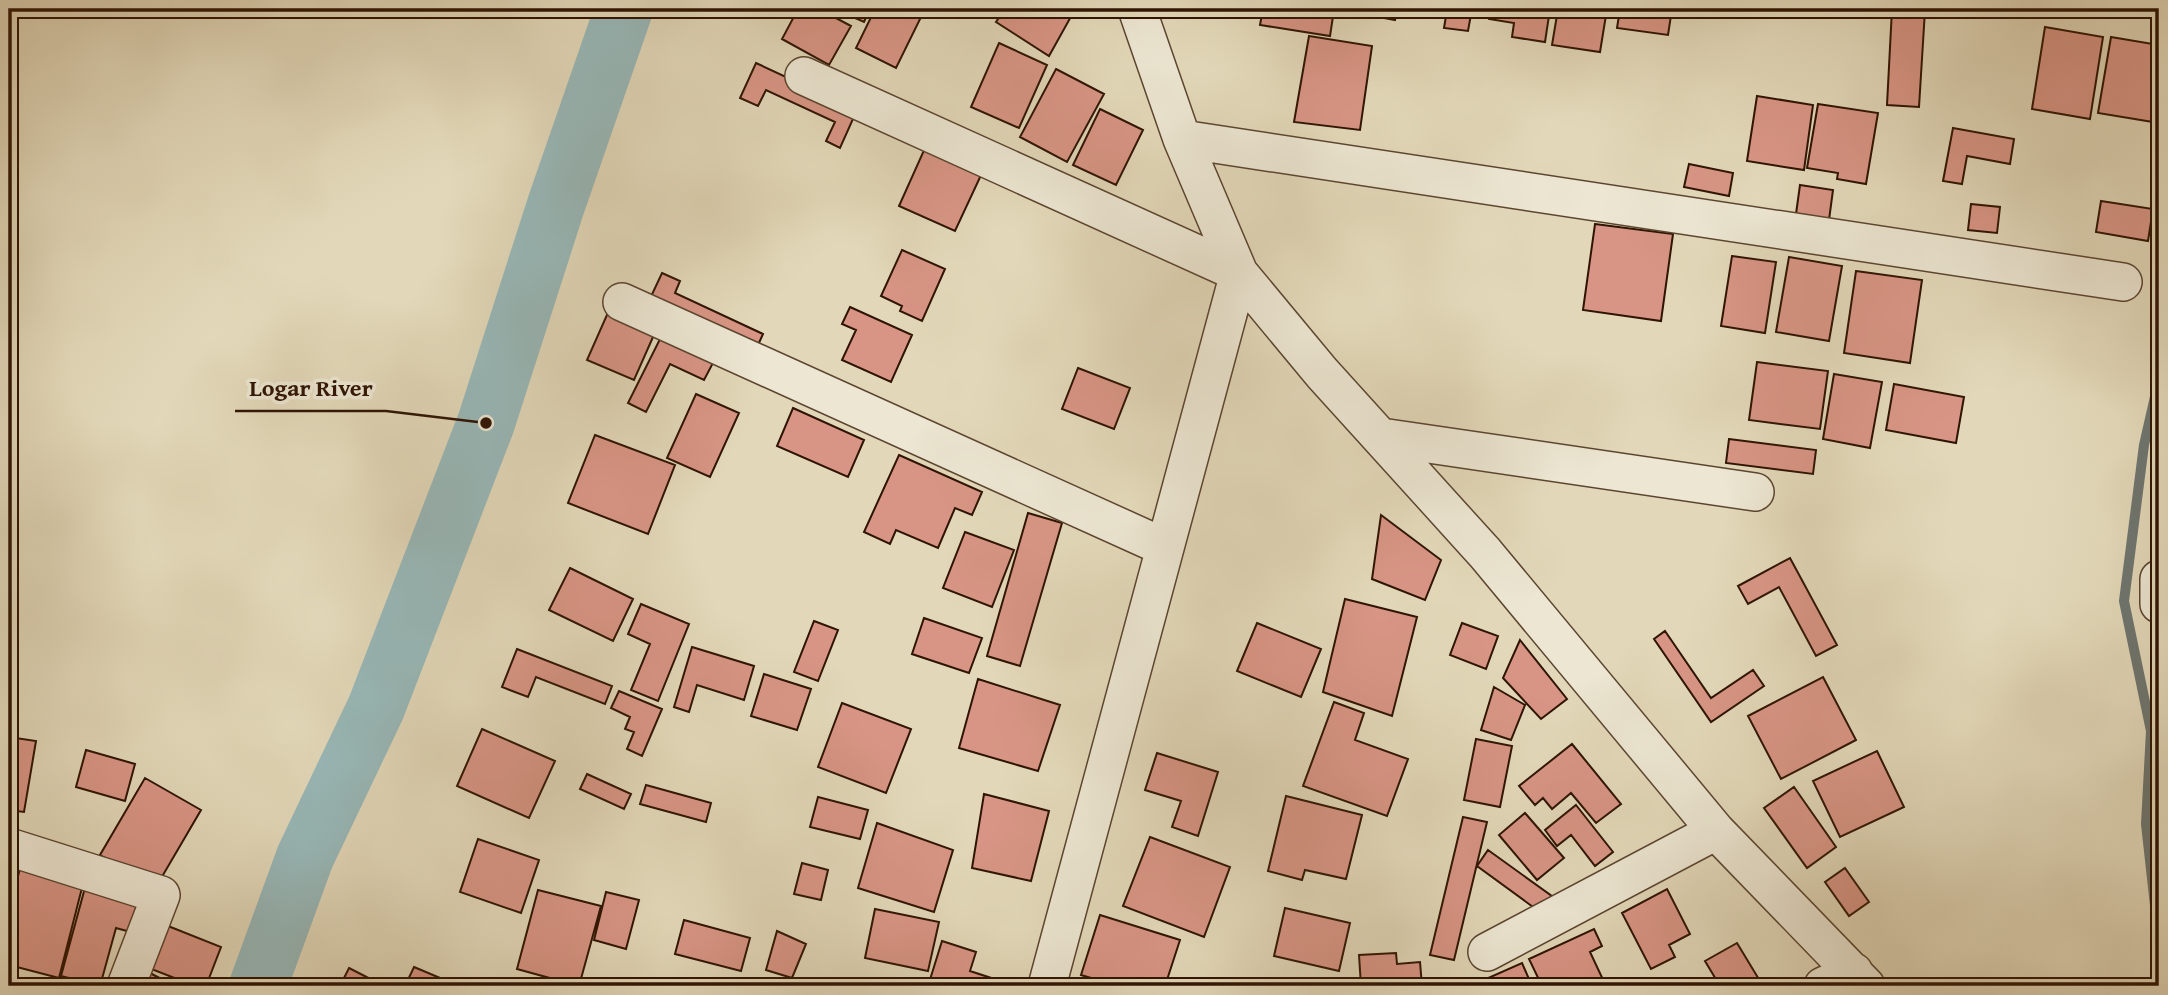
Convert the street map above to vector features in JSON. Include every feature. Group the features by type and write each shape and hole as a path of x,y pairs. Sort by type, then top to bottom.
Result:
{"street":[{"path":"1137,9 1182,139 1238,273 1322,373 1485,553 1716,831 1848,981"},
{"path":"804,76 1238,273"},
{"path":"1182,139 2123,282"},
{"path":"1047,986 1238,273"},
{"path":"622,303 1164,547"},
{"path":"1381,437 1755,492"},
{"path":"2159,579 2159,604"},
{"path":"1487,952 1716,831"},
{"path":"9,847 161,895 126,986"}],"building":[{"path":"798,9 819,9 851,26 829,65 782,39"},
{"path":"835,9 870,9 864,22"},
{"path":"875,9 924,11 896,68 856,48"},
{"path":"1005,9 1069,9 1073,13 1049,56 996,22"},
{"path":"1263,9 1334,10 1330,36 1260,25"},
{"path":"1337,9 1397,9 1395,20"},
{"path":"1416,9 1472,9 1468,31 1444,28 1446,16 1415,12"},
{"path":"1490,9 1550,9 1545,42 1512,37 1514,23 1489,19"},
{"path":"1558,9 1607,9 1600,52 1552,45"},
{"path":"1620,9 1672,9 1668,35 1617,28"},
{"path":"1892,9 1925,10 1919,107 1887,105"},
{"path":"2045,27 2103,37 2090,119 2032,109"},
{"path":"1309,36 1372,46 1360,130 1294,122"},
{"path":"2111,37 2159,45 2159,123 2098,113"},
{"path":"999,43 1047,65 1019,128 971,107"},
{"path":"756,63 857,110 840,148 826,141 835,122 766,90 758,106 740,98"},
{"path":"1056,69 1104,94 1067,162 1020,137"},
{"path":"1757,96 1813,105 1804,170 1747,161"},
{"path":"1818,104 1878,113 1866,184 1837,179 1838,173 1807,168"},
{"path":"1100,109 1143,130 1116,185 1073,165"},
{"path":"1953,128 2014,139 2010,164 1967,156 1962,184 1943,181"},
{"path":"925,148 982,173 955,231 899,206"},
{"path":"1689,164 1733,173 1729,196 1684,187"},
{"path":"1800,185 1833,190 1829,220 1796,214"},
{"path":"2101,201 2153,209 2148,241 2096,232"},
{"path":"1971,204 2000,207 1997,233 1968,230"},
{"path":"1595,224 1673,234 1661,321 1583,310"},
{"path":"902,250 945,269 922,321 900,311 902,306 881,296"},
{"path":"1732,256 1776,262 1765,333 1721,326"},
{"path":"1789,257 1842,266 1829,341 1776,332"},
{"path":"1856,271 1922,280 1910,363 1844,353"},
{"path":"662,273 680,281 675,293 763,334 754,354 647,305"},
{"path":"850,307 912,335 891,382 842,360 856,330 842,324"},
{"path":"610,308 657,328 634,380 587,360"},
{"path":"662,335 714,361 704,380 670,364 646,412 628,403"},
{"path":"1757,362 1828,371 1820,429 1749,420"},
{"path":"1078,368 1130,388 1114,429 1062,409"},
{"path":"1834,374 1882,382 1870,448 1823,439"},
{"path":"1894,384 1964,397 1956,443 1886,430"},
{"path":"696,394 739,413 710,477 667,458"},
{"path":"793,408 864,440 848,477 777,446"},
{"path":"595,435 675,465 648,534 568,503"},
{"path":"1729,439 1816,450 1813,474 1726,463"},
{"path":"899,455 982,492 972,515 955,508 938,548 896,530 890,544 864,532"},
{"path":"1028,513 1062,523 1020,666 987,656"},
{"path":"1381,515 1441,560 1425,600 1372,579"},
{"path":"965,532 1014,550 992,607 943,588"},
{"path":"1790,558 1837,645 1816,656 1779,587 1748,604 1738,586"},
{"path":"570,568 633,599 613,641 549,610"},
{"path":"1345,599 1417,617 1392,716 1323,692"},
{"path":"641,604 689,624 658,701 631,690 650,644 628,634"},
{"path":"924,618 982,638 969,673 912,654"},
{"path":"814,621 838,630 818,681 794,672"},
{"path":"1257,623 1321,649 1301,697 1237,671"},
{"path":"1462,623 1498,636 1486,669 1450,655"},
{"path":"1665,631 1711,698 1753,670 1764,686 1711,722 1654,639"},
{"path":"1520,640 1567,699 1541,719 1503,678"},
{"path":"692,647 754,666 744,700 697,685 689,712 674,707"},
{"path":"517,649 612,686 605,704 536,677 528,697 502,687"},
{"path":"764,674 811,689 797,730 751,716"},
{"path":"1823,677 1856,740 1781,779 1748,716"},
{"path":"978,679 1060,705 1038,771 959,748"},
{"path":"1494,687 1525,705 1511,740 1481,730"},
{"path":"619,691 662,709 642,756 627,749 634,732 625,729 630,717 611,708"},
{"path":"1334,702 1364,713 1355,740 1408,759 1387,816 1303,786"},
{"path":"842,703 911,729 886,793 818,767"},
{"path":"482,729 555,761 529,818 457,786"},
{"path":"9,737 36,741 24,812 9,810"},
{"path":"1476,739 1512,746 1500,807 1464,800"},
{"path":"1572,744 1621,804 1596,823 1571,793 1552,809 1543,798 1535,805 1519,786"},
{"path":"86,750 135,764 125,801 76,787"},
{"path":"1877,751 1904,807 1840,837 1813,781"},
{"path":"1157,753 1218,772 1198,836 1172,827 1181,801 1145,790"},
{"path":"587,774 631,794 624,809 580,789"},
{"path":"145,778 201,810 156,887 100,855"},
{"path":"646,785 711,803 706,822 640,804"},
{"path":"1794,787 1836,847 1807,868 1764,808"},
{"path":"984,794 1049,811 1031,881 972,868"},
{"path":"1286,796 1362,815 1346,879 1305,870 1302,880 1268,871"},
{"path":"818,797 868,810 860,839 810,827"},
{"path":"1576,805 1613,852 1595,866 1571,835 1557,846 1545,830"},
{"path":"1525,813 1564,858 1537,880 1499,835"},
{"path":"1463,817 1487,822 1454,960 1430,955"},
{"path":"877,823 953,850 934,912 858,888"},
{"path":"1150,837 1230,867 1204,937 1123,906"},
{"path":"478,839 539,860 521,913 460,892"},
{"path":"1488,850 1556,899 1544,915 1477,866"},
{"path":"802,863 828,870 821,900 794,894"},
{"path":"21,864 84,880 59,978 9,965 9,912"},
{"path":"1845,868 1869,902 1849,916 1825,882"},
{"path":"86,884 147,901 138,934 116,928 100,986 61,976"},
{"path":"1667,889 1690,934 1669,945 1675,957 1651,969 1622,913"},
{"path":"538,890 601,906 579,986 555,986 557,980 517,969"},
{"path":"606,892 639,900 626,949 594,940"},
{"path":"1285,908 1350,923 1339,971 1274,956"},
{"path":"875,909 939,922 928,971 865,958"},
{"path":"1100,915 1180,940 1165,986 1118,986 1081,975"},
{"path":"684,920 750,938 741,971 675,954"},
{"path":"158,922 221,947 206,986 195,986 141,965"},
{"path":"1594,929 1602,946 1590,952 1606,986 1542,986 1529,959"},
{"path":"777,931 806,944 792,978 766,970"},
{"path":"942,941 976,952 970,971 1016,986 928,986"},
{"path":"1737,943 1763,986 1720,986 1705,961"},
{"path":"1396,953 1397,964 1420,962 1422,986 1361,986 1359,955"},
{"path":"1522,963 1532,986 1480,986 1479,982"},
{"path":"414,967 459,986 405,986"},
{"path":"349,968 384,986 340,986"},
{"path":"146,971 175,986 138,986"}],"waterway":[{"path":"258,986 305,857 376,708 486,423 556,205 624,9"},
{"path":"2159,379 2144,445 2124,601 2151,731 2146,824 2159,942"}],"place":[{"name":"Logar River","path":"486,423"}]}
